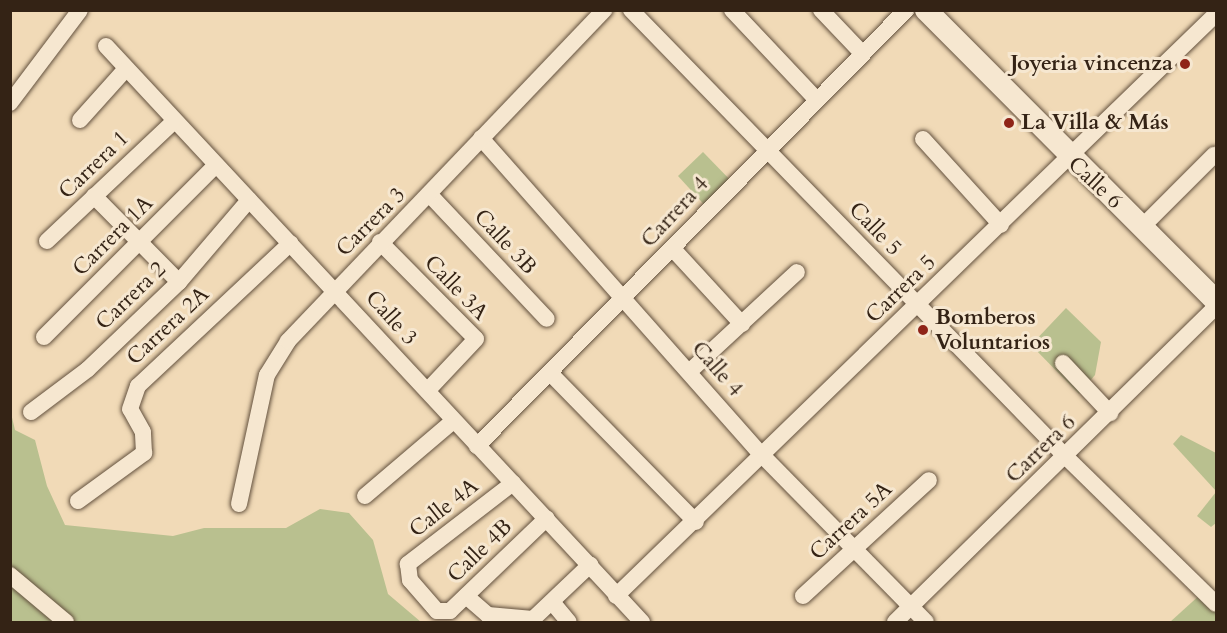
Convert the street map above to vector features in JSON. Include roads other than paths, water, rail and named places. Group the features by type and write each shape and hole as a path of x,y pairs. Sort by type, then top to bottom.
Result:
{"main road":[{"name":"Calle 6","path":"926,10 1070,160 1142,227 1216,301"}],"street":[{"path":"10,103 80,10"},
{"name":"Carrera 3","path":"239,504 272,364 380,242 430,195 481,138 604,10"},
{"name":"Calle 5","path":"630,10 1065,456 1216,604"},
{"path":"732,10 815,98"},
{"path":"821,10 862,53"},
{"name":"Carrera 4","path":"477,446 551,374 623,296 673,249 765,148 906,10"},
{"name":"Carrera 5","path":"616,596 696,522 761,454 1070,160 1216,12"},
{"name":"Calle 3","path":"105,46 124,71 172,123 336,290 453,421 547,518 642,622"},
{"path":"80,120 124,71"},
{"name":"Carrera 1","path":"47,241 172,123"},
{"name":"Calle 4","path":"481,138 761,454 856,546 910,608 926,622"},
{"path":"923,139 1001,225"},
{"path":"1142,227 1214,155"},
{"name":"Carrera 1A","path":"44,338 215,166"},
{"name":"Calle 3B","path":"430,195 547,320"},
{"path":"94,196 179,282"},
{"name":"Carrera 2","path":"31,412 88,369 179,282 249,200"},
{"name":"Calle 3A","path":"380,242 476,339 427,391"},
{"name":"Carrera 2A","path":"78,501 144,453 143,432 130,409 138,386 291,243"},
{"path":"673,249 742,324"},
{"path":"689,372 797,272"},
{"name":"Carrera 6","path":"895,622 1216,307"},
{"path":"1063,363 1110,413"},
{"path":"551,374 696,522"},
{"path":"365,496 453,421"},
{"name":"Carrera 5A","path":"803,596 929,480"},
{"name":"Calle 4A","path":"444,613 407,572 408,564 513,483"},
{"name":"Calle 4B","path":"444,613 466,596 547,518"},
{"path":"466,596 488,615 533,619 590,565"},
{"path":"10,575 66,622"},
{"path":"552,602 569,622"}],"place":[{"name":"Joyeria vincenza","path":"1185,64"},
{"name":"La Villa & Más","path":"1009,123"},
{"name":"Bomberos Voluntarios","path":"923,330"}]}
